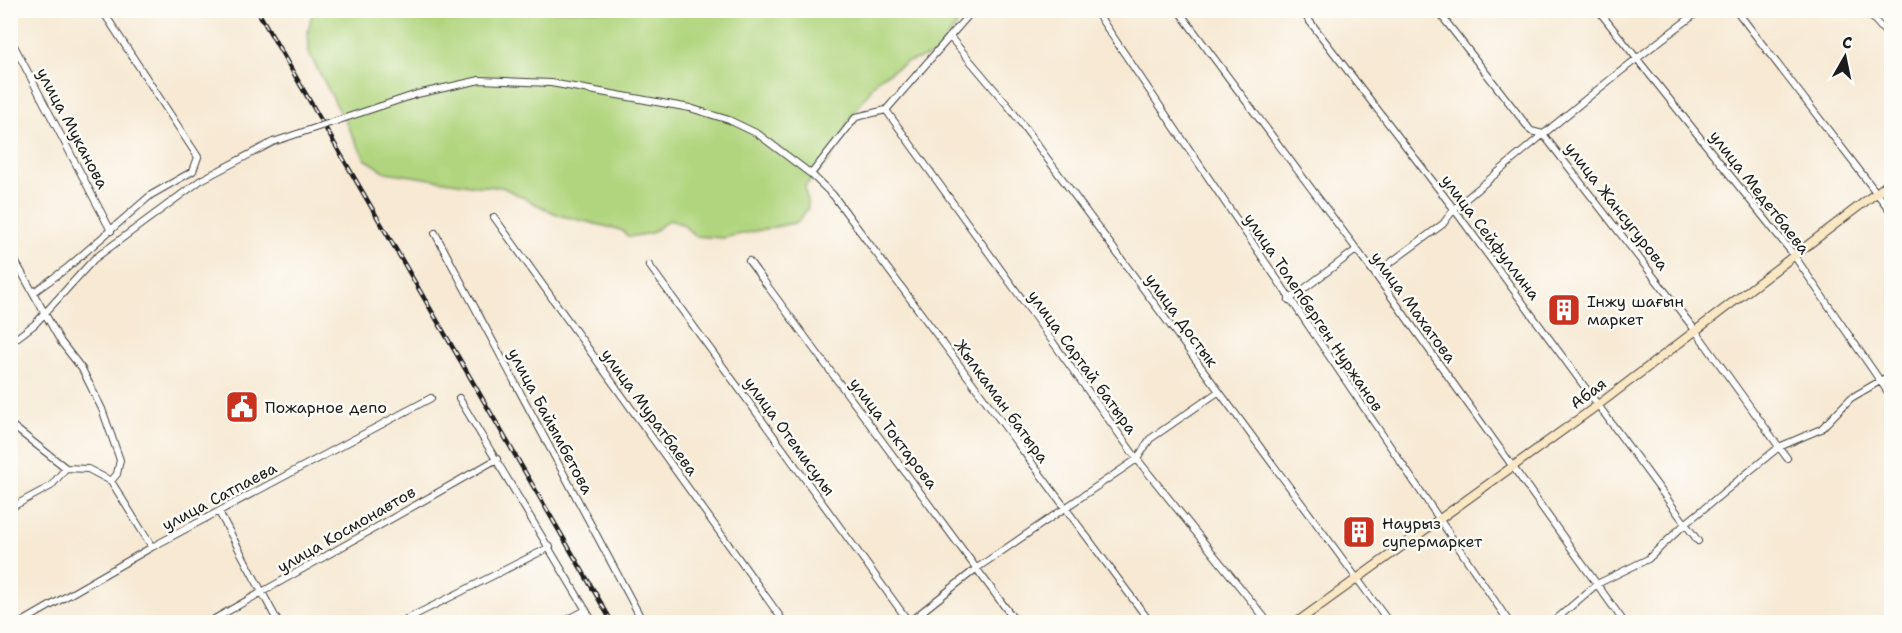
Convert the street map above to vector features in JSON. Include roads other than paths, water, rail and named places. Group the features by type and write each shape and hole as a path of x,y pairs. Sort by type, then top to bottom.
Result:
{"street":[{"path":"34,292 111,231 151,195 193,171 198,157 102,10"},
{"path":"811,174 856,117 886,110 973,10"},
{"name":"улица Махатова","path":"1178,10 1375,274 1624,622"},
{"name":"улица Сейфуллина","path":"1301,10 1454,209 1698,541"},
{"name":"улица Жансугурова","path":"1437,10 1531,131 1543,134 1695,330 1787,458"},
{"name":"улица Медетбаева","path":"1598,10 1793,254 1892,398"},
{"path":"1375,274 1443,224 1454,209 1543,134 1636,58 1701,10"},
{"path":"1736,10 1892,213"},
{"path":"1866,10 1892,40"},
{"name":"улица Толепберген Нуржанов","path":"1099,16 1509,622"},
{"name":"улица Достык","path":"950,37 1010,108 1389,622"},
{"name":"улица Муканова","path":"10,38 111,231"},
{"name":"Жылкаман батыра","path":"10,343 35,324 94,259 201,180 273,142 417,94 480,80 551,83 690,108 729,120 758,134 811,174 833,195 1150,622"},
{"name":"улица Сартай батыра","path":"886,110 1137,459 1268,622"},
{"name":"Абая","path":"1297,622 1598,405 1793,254 1892,181"},
{"name":"улица Муратбаева","path":"494,217 784,622"},
{"name":"улица Байымбетова","path":"435,233 643,622"},
{"path":"1289,300 1356,250"},
{"path":"10,252 44,313 82,369 117,446 120,467 111,481"},
{"name":"улица Токтарова","path":"748,261 1017,622"},
{"name":"улица Отемисулы","path":"649,265 909,622"},
{"path":"1553,622 1597,584 1648,559 1685,524 1779,447 1821,429 1851,398 1892,374"},
{"path":"909,622 977,568 1137,459 1150,440 1218,392"},
{"name":"улица Сатпаева","path":"22,622 152,547 431,398"},
{"path":"459,398 593,622"},
{"path":"10,424 66,468 88,469 111,481 152,547"},
{"name":"улица Космонавтов","path":"209,622 497,459"},
{"path":"10,508 51,486 66,468"},
{"path":"219,512 278,622"},
{"path":"401,622 550,547"},
{"path":"563,622 586,610"}],"railway":[{"path":"257,10 612,622"}],"place":[{"name":"Інжу шағын маркет","path":"1564,310"},
{"name":"Пожарное депо","path":"242,407"},
{"name":"Наурыз супермаркет","path":"1359,532"}]}
